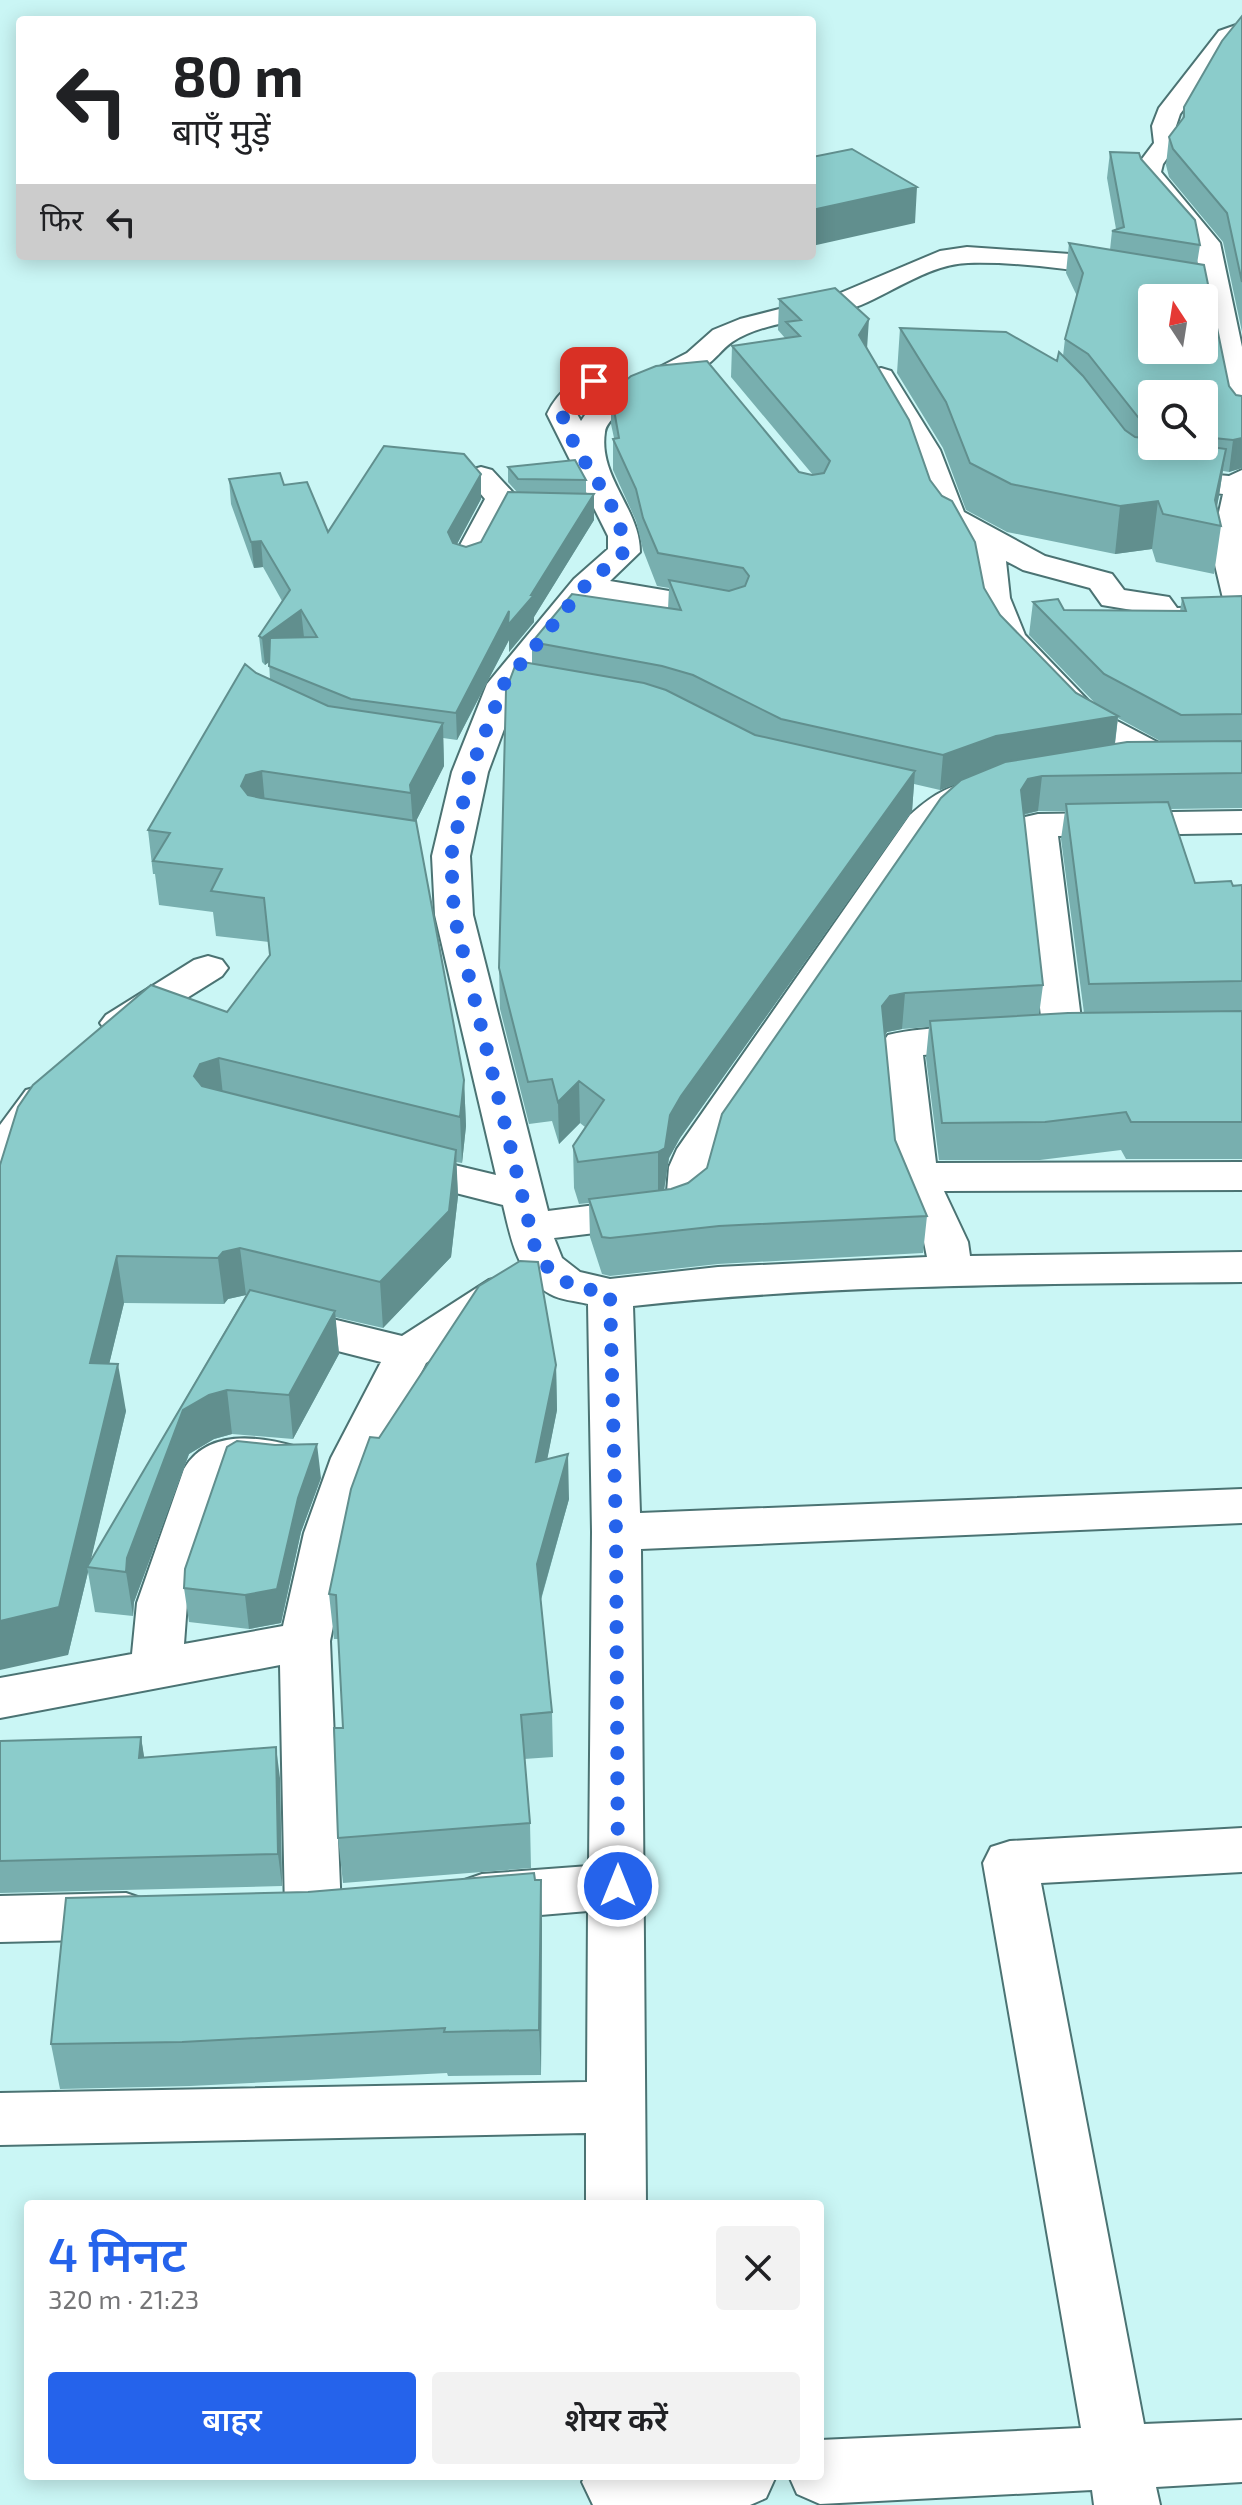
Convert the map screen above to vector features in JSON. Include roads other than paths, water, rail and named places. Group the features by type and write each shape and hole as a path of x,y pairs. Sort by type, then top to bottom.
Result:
{"street":[{"path":"1216,284 1207,243 1149,178 1147,171 1166,143 1164,126 1168,113 1227,36 1242,30"},
{"path":"592,468 590,430 599,415 623,397 706,370 723,336 848,300 894,264 967,255 1004,255 1070,262 1204,284"},
{"path":"1218,296 1242,417"},
{"path":"883,359 925,450 946,511 961,525 1048,569 1101,581 1114,598 1157,604"},
{"path":"594,381 566,405 562,414 624,536 624,552 585,586 504,684 462,754 470,772 436,853 532,1230 566,1284 610,1294 718,1282 951,1271 1242,1267"},
{"path":"1133,469 1157,479 1241,483 1227,548 1242,610"},
{"path":"468,560 490,488 519,509 611,508"},
{"path":"987,537 994,598 1011,640 1086,718 1180,761 1108,766"},
{"path":"1142,567 1161,613 1171,618 1242,617"},
{"path":"585,586 729,611"},
{"path":"504,684 547,692"},
{"path":"358,1154 532,1230 669,1210 685,1203 690,1192 693,1159 703,1141 923,823 943,804 1008,783"},
{"path":"899,794 943,804"},
{"path":"951,1271 946,1242 916,1177 902,1044 1078,1035 1038,825 1242,822"},
{"path":"99,1044 121,1022 208,968"},
{"path":"0,1155 31,1109 65,1076"},
{"path":"916,1177 1242,1176"},
{"path":"313,1911 305,1641 328,1533 355,1458 408,1353 532,1230"},
{"path":"610,1294 616,1532 616,2200"},
{"path":"245,1313 408,1353"},
{"path":"156,1668 155,1648 162,1603 208,1469 233,1454 279,1459 355,1458"},
{"path":"616,1532 1242,1506"},
{"path":"0,1698 305,1641"},
{"path":"1123,2481 1010,1863 1242,1850"},
{"path":"435,1901 618,1886"},
{"path":"0,1919 172,1915"},
{"path":"0,2119 617,2107"},
{"path":"824,2472 1123,2481 1242,2451"},
{"path":"615,2488 700,2480"}]}
